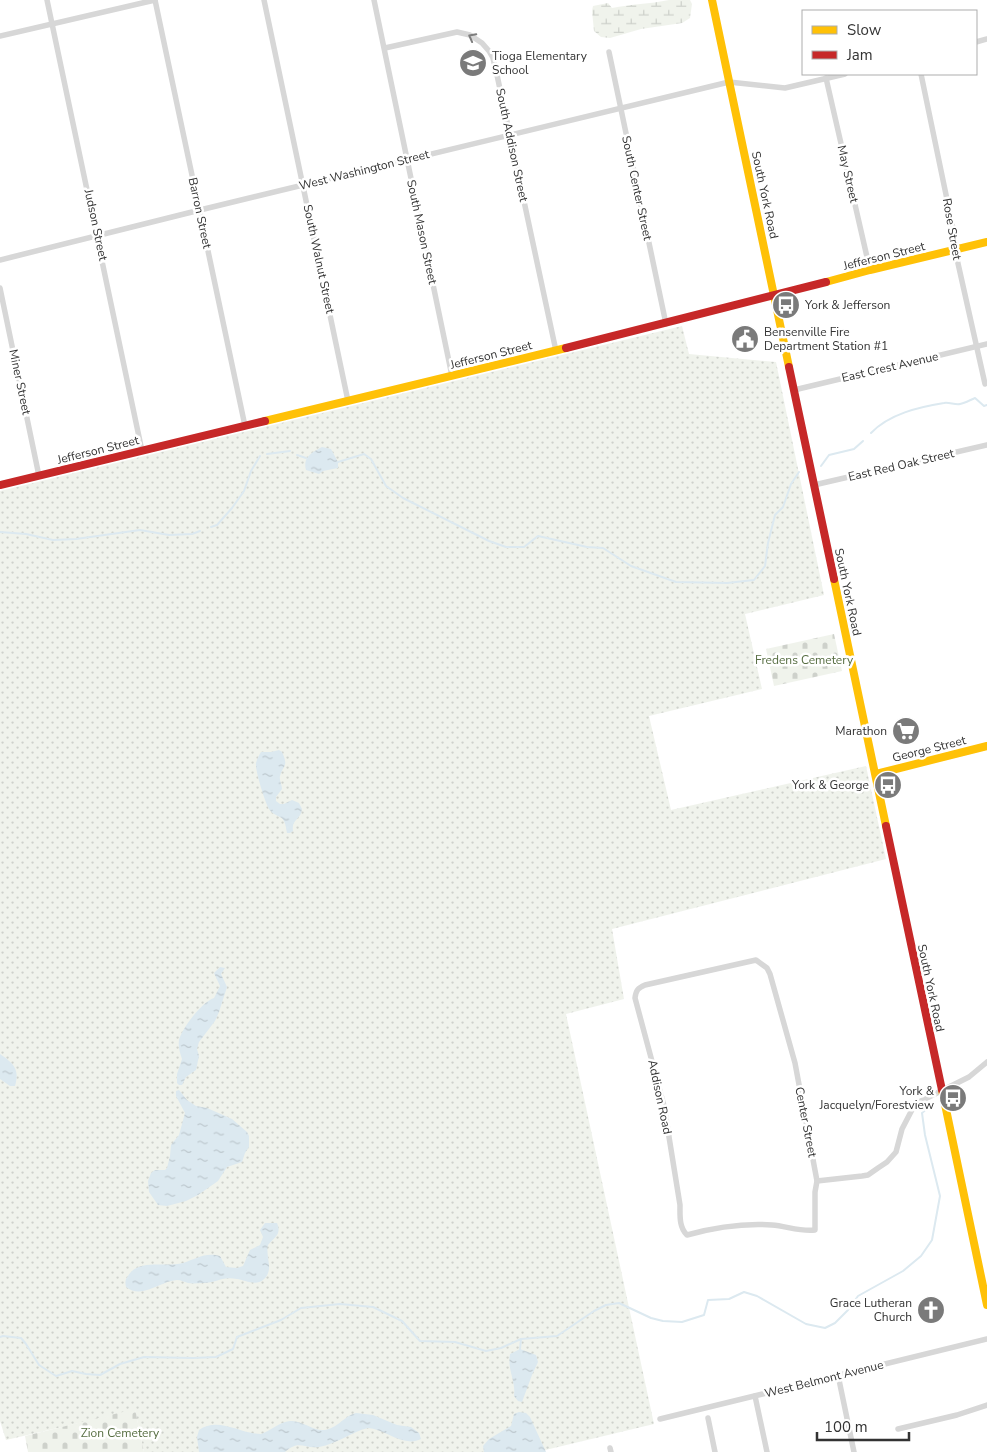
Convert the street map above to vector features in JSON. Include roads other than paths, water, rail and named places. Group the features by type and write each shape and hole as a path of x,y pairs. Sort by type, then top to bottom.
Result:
{"main road":[{"name":"South York Road","path":"712,0 987,1305"},
{"name":"Jefferson Street","path":"0,485 666,324 870,270 987,242"},
{"name":"George Street","path":"876,774 987,746"}],"street":[{"name":"Judson Street","path":"47,0 142,451"},
{"path":"0,36 155,0"},
{"name":"Barron Street","path":"155,0 245,426"},
{"name":"South Walnut Street","path":"264,0 348,401"},
{"name":"South Mason Street","path":"374,0 452,376"},
{"name":"South Addison Street","path":"385,48 457,32 470,34 486,46 493,58 556,351"},
{"name":"South Center Street","path":"609,52 666,324"},
{"name":"West Washington Street","path":"0,260 729,82 785,88 840,75"},
{"name":"Rose Street","path":"921,75 985,384"},
{"name":"May Street","path":"826,78 870,270"},
{"name":"Miner Street","path":"0,288 39,476"},
{"name":"East Crest Avenue","path":"794,390 987,344"},
{"name":"East Red Oak Street","path":"814,485 987,445"},
{"name":"Center Street","path":"637,990 644,985 756,960 767,968 795,1063 817,1181 815,1192 815,1230 808,1231 774,1225"},
{"name":"Addison Road","path":"637,990 635,998 664,1106 680,1205 682,1230 687,1235 716,1227 744,1224 774,1225"},
{"path":"817,1181 868,1175 887,1162 896,1152 902,1129 915,1104 969,1077 987,1062"},
{"name":"West Belmont Avenue","path":"660,1419 987,1339"},
{"path":"838,1375 854,1452"},
{"path":"755,1396 767,1452"},
{"path":"898,1429 968,1412 987,1405"},
{"path":"708,1418 715,1452"}],"water":[{"path":"322,447 331,449 338,462 338,468 323,471 319,474 306,470 306,462 311,453"},
{"path":"279,750 284,757 285,766 280,778 282,789 276,797 276,801 284,804 292,800 299,803 302,809 293,824 293,831 290,833 287,833 283,819 269,809 256,767 256,762 261,752"},
{"path":"220,967 225,968 221,974 227,987 219,1012 215,1021 199,1042 196,1070 186,1077 182,1085 179,1085 177,1083 177,1074 182,1059 179,1040 193,1016 209,1000 214,998 220,986 214,973"},
{"path":"0,1054 9,1060 16,1071 15,1086 10,1086 0,1079"},
{"path":"179,1090 187,1100 196,1106 207,1108 232,1119 247,1132 249,1147 242,1162 227,1167 218,1181 198,1195 186,1201 167,1206 158,1205 149,1192 148,1181 151,1173 155,1170 165,1170 167,1168 171,1145 179,1135 185,1113 176,1096 176,1091"},
{"path":"265,1223 277,1223 279,1230 277,1236 268,1245 269,1268 267,1276 260,1282 254,1283 227,1278 208,1283 188,1283 177,1280 138,1292 126,1287 125,1282 133,1270 145,1265 183,1263 215,1255 220,1256 226,1267 237,1268 243,1266 250,1250 260,1245 263,1237 260,1230"},
{"path":"520,1349 536,1355 538,1362 522,1402 518,1401 514,1396 514,1385 509,1360 510,1354"},
{"path":"519,1412 526,1413 530,1417 546,1452 484,1452 483,1446 489,1439 511,1426 514,1414"},
{"path":"356,1413 373,1415 397,1425 411,1427 419,1433 421,1439 415,1441 401,1440 368,1428 326,1445 314,1447 298,1445 285,1452 199,1452 197,1437 199,1430 206,1426 222,1425 261,1434 282,1423 294,1421 324,1430 333,1427"}],"waterway":[{"path":"871,433 878,426 895,416 925,407 946,403 960,404 975,398 984,406 987,405"},
{"path":"821,466 829,455 854,449 863,441"},
{"path":"267,454 290,451"},
{"path":"338,462 364,454 371,459 386,486 403,498 489,541 506,547 524,547 538,536 587,547 603,548 631,566 676,582 727,583 754,580 765,566 775,515 783,507 791,484 799,472"},
{"path":"297,455 306,458"},
{"path":"211,527 217,525 244,491 251,471 260,456"},
{"path":"0,532 26,534 53,540 76,539 140,530 169,535 192,534 200,531"},
{"path":"520,1349 521,1339 557,1336 606,1305 619,1303 651,1318 682,1322 704,1315 708,1300 729,1299 744,1292 757,1296 806,1324 825,1328 835,1323 858,1296 903,1271 921,1256 932,1240 940,1196 925,1135 922,1113 929,1107"},
{"path":"0,1337 21,1338 39,1365 56,1376 72,1371 100,1375 120,1364 144,1357 216,1357 233,1349 237,1337 281,1320 301,1308 340,1304 373,1307 402,1321 420,1341 455,1342 486,1351 501,1348 521,1339"}],"place":[{"name":"Tioga Elementary School","path":"473,63"},
{"name":"York & Jefferson","path":"786,305"},
{"name":"Bensenville Fire Department Station #1","path":"745,339"},
{"name":"Marathon","path":"906,731"},
{"name":"York & George","path":"888,785"},
{"name":"York & Jacquelyn/Forestview","path":"953,1098"},
{"name":"Grace Lutheran Church","path":"931,1310"}],"park label":[{"name":"Fredens Cemetery","path":"804,660"},
{"name":"Zion Cemetery","path":"120,1433"}]}
